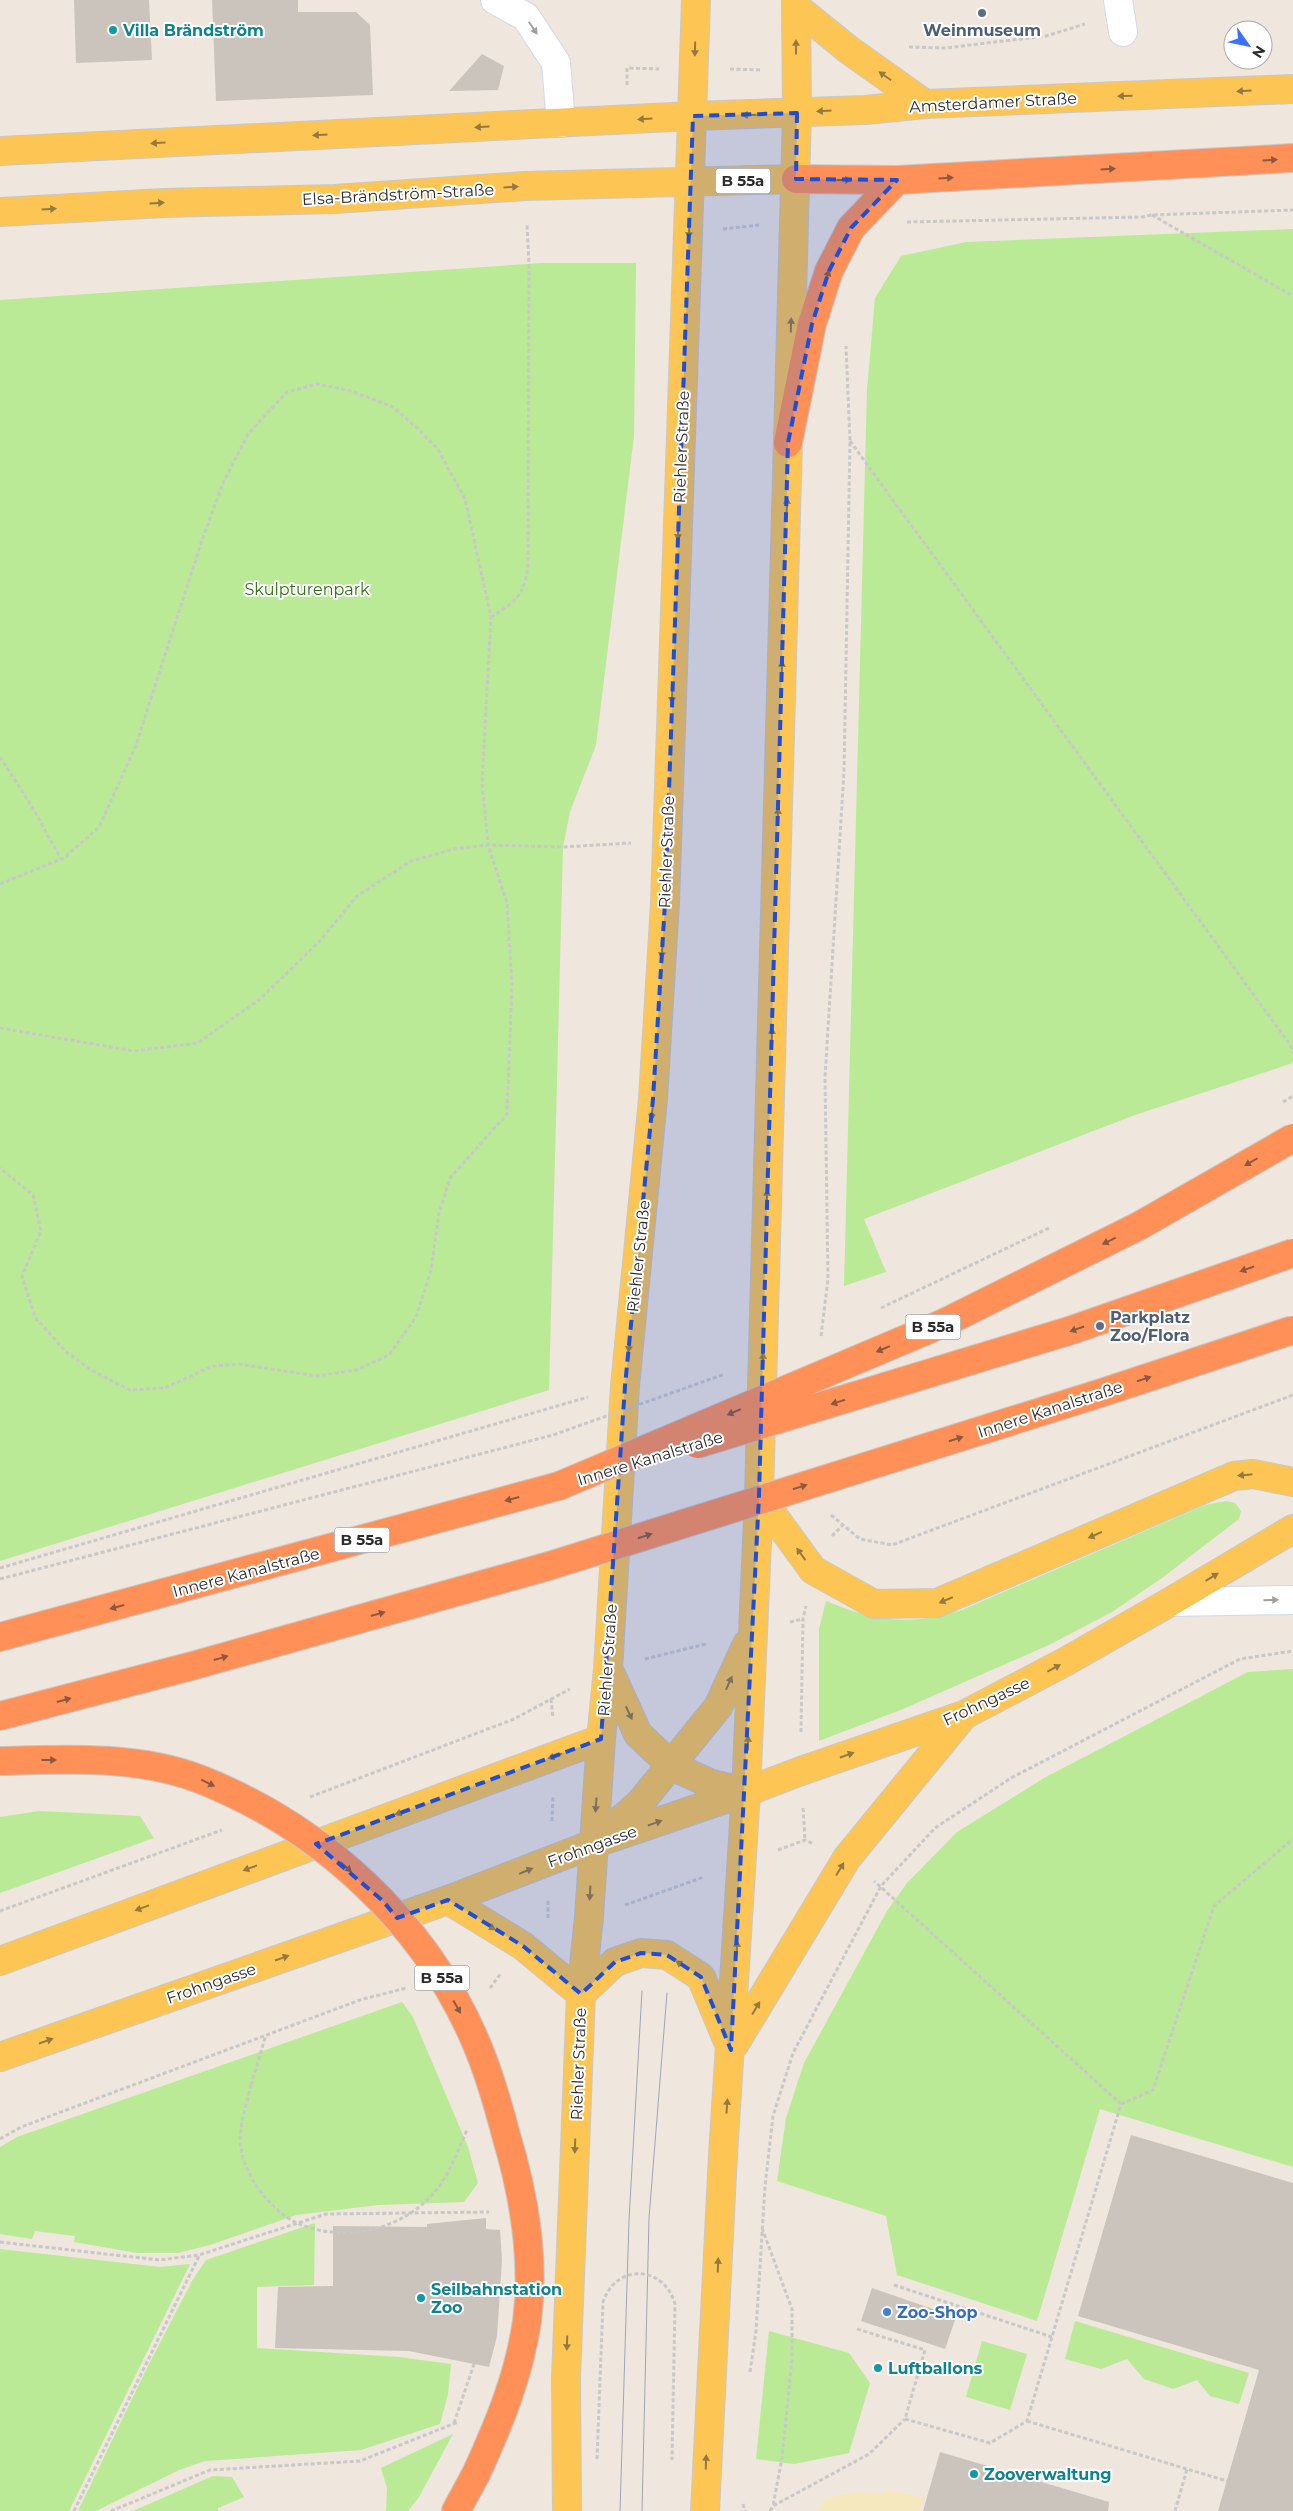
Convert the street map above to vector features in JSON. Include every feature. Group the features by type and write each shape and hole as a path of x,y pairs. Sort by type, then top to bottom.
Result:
{"highway":[{"path":"796,180 897,180 1293,158"},
{"path":"788,443 812,324 829,271 851,228 897,180"},
{"name":"B 55a","path":"559,1486 944,1323 1139,1226 1293,1138"},
{"name":"Innere Kanalstraße","path":"0,1637 559,1486 1072,1330 1293,1254"},
{"name":"Innere Kanalstraße","path":"0,1716 192,1666 549,1566 1101,1393 1293,1330"},
{"name":"B 55a","path":"0,1761 90,1760 146,1764 201,1779 268,1812 334,1856 383,1901 433,1962 475,2040 501,2115 518,2177 527,2223 527,2320 513,2387 500,2422 476,2474 456,2511"}],"main road":[{"name":"Riehler Straße","path":"567,2511 566,2378 581,1994 589,1917 600,1739 608,1669 625,1386 653,1099 667,841 696,0"},
{"path":"796,3 849,50 925,104"},
{"path":"705,2511 723,2155 746,1792 759,1496 796,180 796,3"},
{"name":"Amsterdamer Straße","path":"693,116 866,110 925,104 1293,88"},
{"path":"0,151 693,116"},
{"name":"Elsa-Brändström-Straße","path":"0,212 164,203 335,199 525,186 796,180"},
{"path":"759,1496 813,1570 874,1604 928,1604 946,1600 1234,1476 1253,1474 1293,1482"},
{"name":"Frohngasse","path":"0,2057 448,1900 593,1844 746,1792 800,1770 964,1715 1170,1602 1293,1528"},
{"path":"593,1844 640,1803 672,1766 718,1707 752,1632"},
{"path":"608,1669 638,1734 672,1766 709,1783 746,1792"},
{"path":"731,2050 846,1858 964,1715"},
{"path":"0,1961 600,1739"},
{"path":"448,1900 523,1946 581,1994 615,1962 641,1953 667,1955 701,1977 731,2050"}],"street":[{"path":"495,0 526,17 556,63 562,123"},
{"path":"1170,1602 1293,1600"}],"path":[{"path":"903,47 945,48 1046,36 1121,15"},
{"path":"902,222 1143,217 1151,215 1293,210"},
{"path":"1151,215 1293,296"},
{"path":"689,232 794,221"},
{"path":"491,617 512,604 525,587 528,565 529,264 527,224"},
{"path":"820,1345 828,1279 825,1077 844,772 850,441 846,338"},
{"path":"0,884 61,859 99,827 136,744 203,537 224,481 248,434 287,392 317,384 348,390 392,407 437,448 465,499 491,617 482,783 488,846 507,903 512,985 507,1114 450,1178 440,1213 431,1270 416,1317 389,1355 356,1370 317,1376 239,1364 212,1366 165,1388 130,1390 93,1371 66,1352 35,1317 22,1276 41,1231 33,1194 0,1168"},
{"path":"850,441 1292,1045 1293,1053"},
{"path":"0,757 31,805 61,859"},
{"path":"0,1028 134,1051 198,1043 260,999 319,942 357,896 411,861 454,849 488,846 563,847 667,841"},
{"path":"1278,1106 1293,1096"},
{"path":"873,1312 1054,1225"},
{"path":"814,1341 822,1337"},
{"path":"0,1579 553,1435 731,1372"},
{"path":"0,1568 625,1386"},
{"path":"828,1513 860,1539 892,1545 1293,1395"},
{"path":"589,1917 805,1840 800,1770 803,1619"},
{"path":"750,2378 756,2331 762,2228 773,2116 793,2053 881,1886 935,1828 1011,1778 1240,1659 1293,1651"},
{"path":"488,1990 523,1946 541,1926 547,1924 555,1756 551,1699"},
{"path":"222,1825 230,1830"},
{"path":"905,2419 990,2443 1028,2421 1121,2104 1153,2090 1214,1906 1293,1839"},
{"path":"881,1886 1121,2104"},
{"path":"0,2139 21,2127 360,2000 407,1986 412,1992"},
{"path":"266,2036 251,2085 241,2130 241,2150 257,2188 281,2213 296,2222 319,2230 339,2233 360,2233 380,2228 418,2207 443,2181 471,2122"},
{"path":"0,2242 159,2260 199,2255 326,2214 497,2213"},
{"path":"762,2228 792,2309 792,2358 785,2431 773,2506 770,2511"},
{"path":"74,2511 199,2255"},
{"path":"597,2459 603,2302 610,2287 616,2281 623,2277 640,2273 663,2282 669,2288 676,2304 672,2460"},
{"path":"894,2285 1052,2337"},
{"path":"773,2506 869,2454 905,2419 925,2350 857,2329"},
{"path":"454,2423 474,2364"},
{"path":"111,2511 210,2470 360,2461 462,2420"},
{"path":"1028,2421 1226,2481"},
{"path":"1174,2511 1187,2469"}],"highlighted area":[{"path":"797,113 796,179 897,180 851,228 829,271 812,324 788,443 759,1496 731,2050 701,1977 667,1955 641,1953 615,1962 581,1994 523,1946 448,1900 397,1918 383,1901 316,1844 601,1739 625,1386 653,1099 665,903 693,116"}],"green space":[{"path":"1293,229 1293,1063 1135,1115 864,1219 886,1272 844,1286 867,390 875,298 901,256 966,242"},
{"name":"Skulpturenpark","path":"542,263 636,263 634,436 596,745 570,812 563,847 549,1390 0,1561 0,300"},
{"path":"1226,1501 1235,1503 1241,1511 1239,1519 1162,1578 1112,1612 1049,1645 903,1709 819,1741 819,1629 826,1601 861,1614 893,1619 909,1620 943,1615 962,1610 1205,1505"},
{"path":"1293,1669 1293,2167 1100,2109 1037,2321 897,2275 886,2216 777,2181 786,2118 804,2063 887,1911 907,1883 957,1832 1044,1778 1248,1672"},
{"path":"39,1811 140,1816 154,1838 0,1893 0,1817"},
{"path":"402,2002 413,2017 468,2147 478,2183 464,2202 378,2205 296,2215 210,2245 178,2253 137,2253 74,2242 75,2236 35,2231 32,2239 0,2234 0,2147 17,2137"},
{"path":"315,2223 314,2285 257,2287 257,2348 399,2357 451,2364 448,2394 440,2424 361,2450 205,2461 179,2470 96,2511 78,2511 145,2372 192,2281 206,2260"},
{"path":"0,2249 160,2267 190,2264 69,2511 0,2511"},
{"path":"1075,2321 1249,2373 1239,2404 1210,2396 1197,2380 1173,2389 1144,2379 1127,2359 1101,2369 1065,2359"},
{"path":"769,2331 849,2353 870,2383 849,2453 794,2464 756,2459"},
{"path":"982,2341 1027,2354 1010,2410 966,2397"},
{"path":"453,2434 419,2497 408,2511 386,2511 387,2488 381,2468"},
{"path":"213,2476 232,2477 244,2497 218,2508 218,2511 133,2511"}],"sand":[{"path":"887,2489 924,2498 921,2511 815,2511 823,2506 821,2501 837,2495 869,2492 886,2493"}],"building":[{"name":"Villa Brändström","path":"74,0 149,0 152,60 76,63"},
{"path":"212,0 298,0 298,12 356,12 370,25 373,95 216,101"},
{"path":"482,54 504,66 498,90 449,91"},
{"path":"1131,2135 1293,2183 1293,2511 1218,2511 1259,2370 1078,2316"},
{"path":"486,2218 486,2229 500,2230 502,2260 497,2336 489,2367 409,2351 275,2348 278,2287 333,2286 333,2226 427,2227 427,2224"},
{"path":"872,2288 956,2317 945,2349 861,2321"},
{"name":"Zooverwaltung","path":"940,2452 1109,2502 1108,2511 923,2511"}],"tram line":[{"path":"620,2511 629,2220 642,1991"},
{"path":"642,2511 649,2218 667,1993"}],"place":[{"name":"Weinmuseum","path":"982,13"},
{"name":"Villa Brändström","path":"113,30"},
{"name":"Parkplatz Zoo/Flora","path":"1100,1326"},
{"name":"Seilbahnstation Zoo","path":"421,2298"},
{"name":"Zoo-Shop","path":"887,2312"},
{"name":"Luftballons","path":"878,2368"},
{"name":"Zooverwaltung","path":"974,2474"}]}
